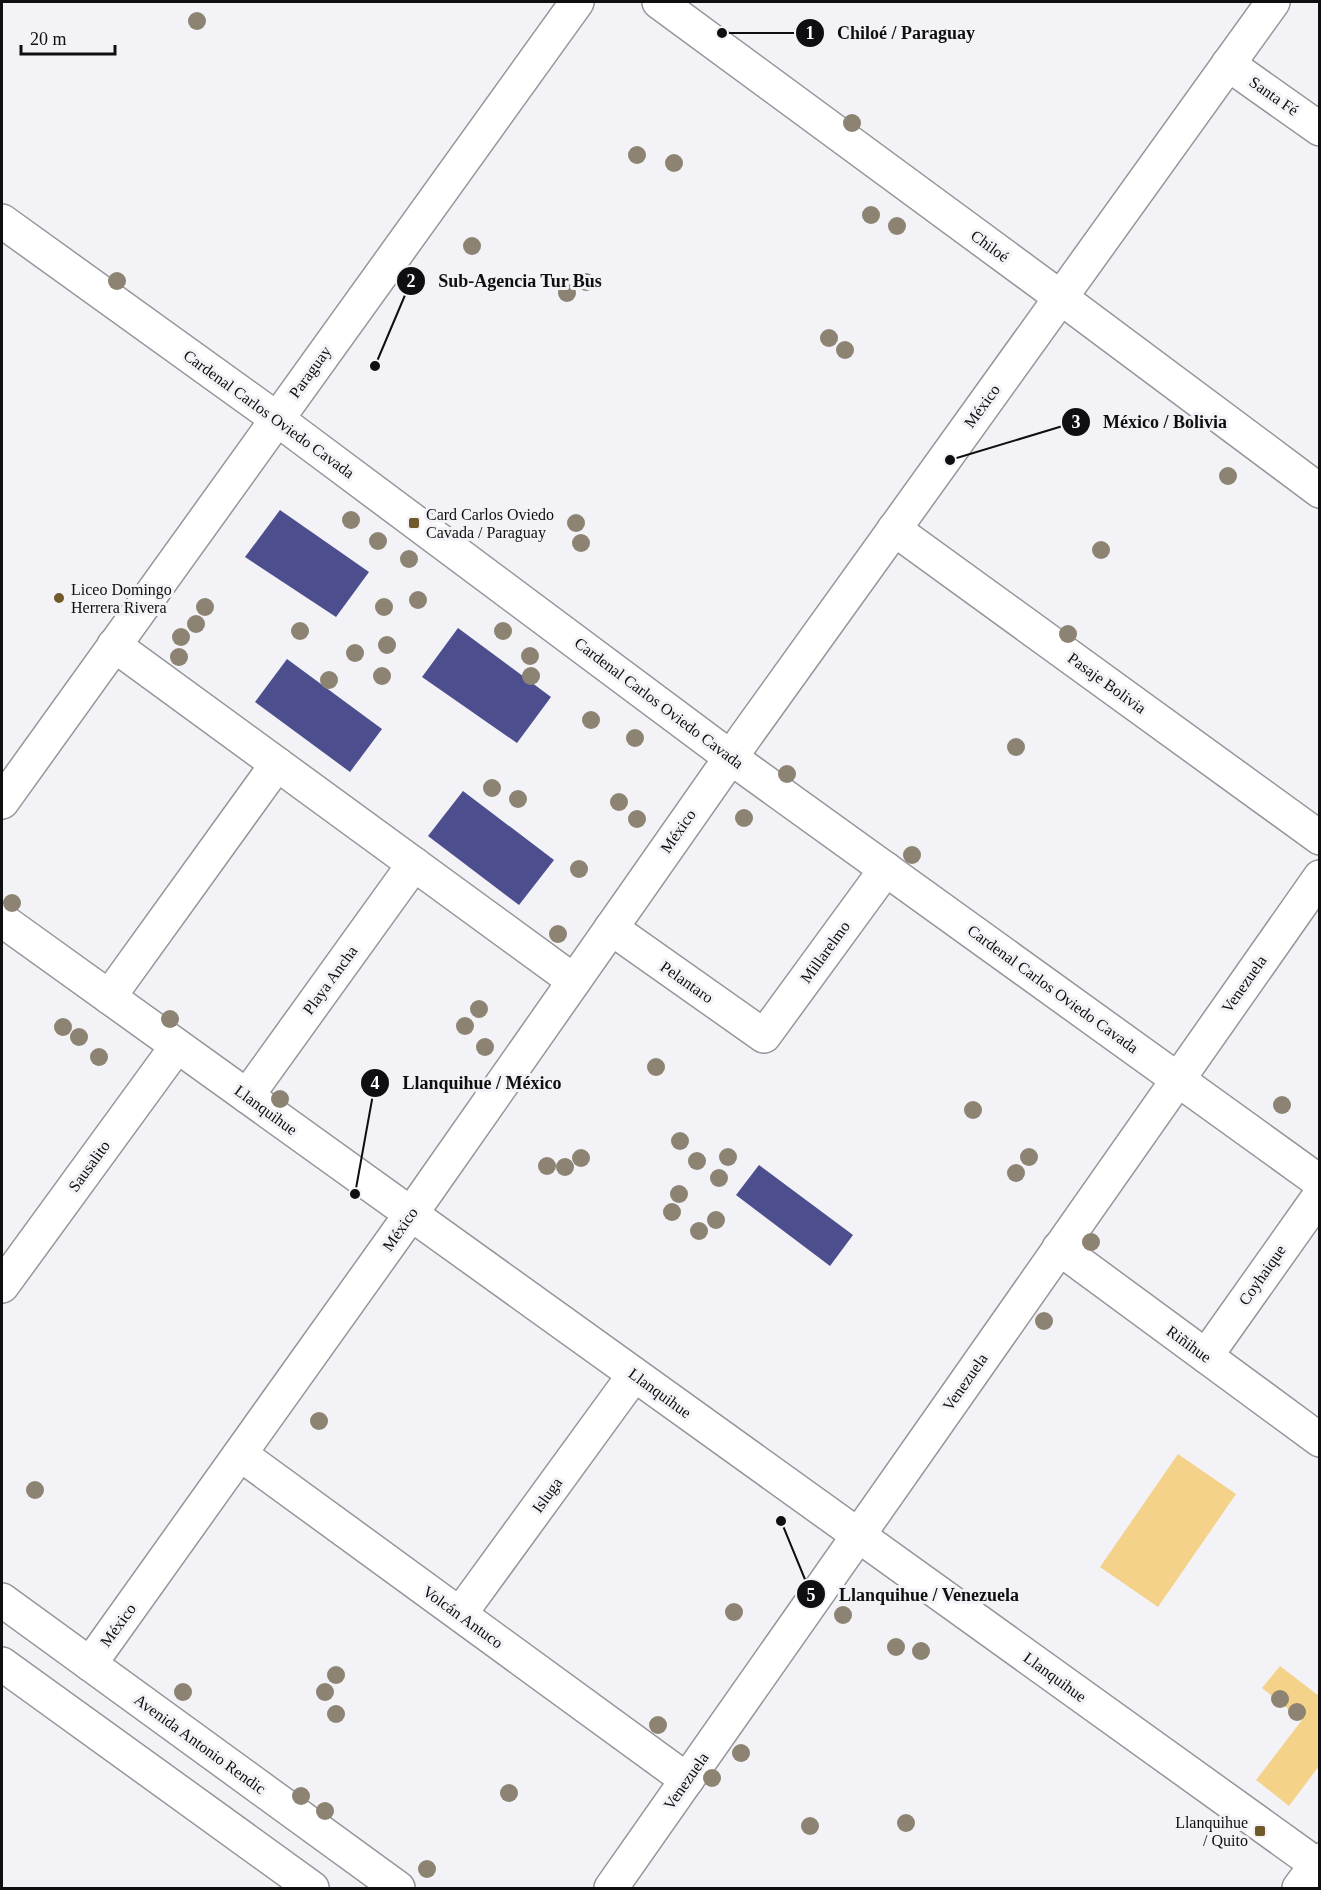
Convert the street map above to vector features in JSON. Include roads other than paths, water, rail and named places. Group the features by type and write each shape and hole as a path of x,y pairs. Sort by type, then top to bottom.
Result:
{"street":[{"name":"Paraguay","path":"2,802 577,2"},
{"name":"Chiloé","path":"659,2 1320,491"},
{"name":"México","path":"90,1664 411,1214 730,757 1272,2"},
{"name":"Santa Fé","path":"1228,64 1320,129"},
{"name":"Cardenal Carlos Oviedo Cavada","path":"2,221 277,419 730,757 1320,1182"},
{"name":"Pasaje Bolivia","path":"894,529 1320,838"},
{"path":"114,645 574,981"},
{"path":"109,997 277,764"},
{"name":"Playa Ancha","path":"246,1096 414,864"},
{"name":"Millarelmo","path":"764,1036 886,869"},
{"name":"Venezuela","path":"611,1888 1320,877"},
{"name":"Llanquihue","path":"2,920 858,1536 1314,1870"},
{"name":"Pelantaro","path":"610,928 764,1036"},
{"name":"Sausalito","path":"2,1286 177,1046"},
{"name":"Coyhaique","path":"1206,1356 1320,1195"},
{"name":"Riñihue","path":"1059,1248 1320,1440"},
{"name":"Isluga","path":"460,1614 634,1375"},
{"name":"Volcán Antuco","path":"240,1454 687,1780"},
{"name":"Avenida Antonio Rendic","path":"2,1600 398,1888"},
{"path":"2,1664 312,1888"}],"place":[{"name":"Chiloé / Paraguay","path":"722,33"},
{"name":"Sub-Agencia Tur Bus","path":"375,366"},
{"name":"México / Bolivia","path":"950,460"},
{"name":"Card Carlos Oviedo Cavada / Paraguay","path":"414,523"},
{"name":"Liceo Domingo Herrera Rivera","path":"59,598"},
{"name":"Llanquihue / México","path":"355,1194"},
{"name":"Llanquihue / Venezuela","path":"781,1521"},
{"name":"Llanquihue / Quito","path":"1260,1831"}]}
